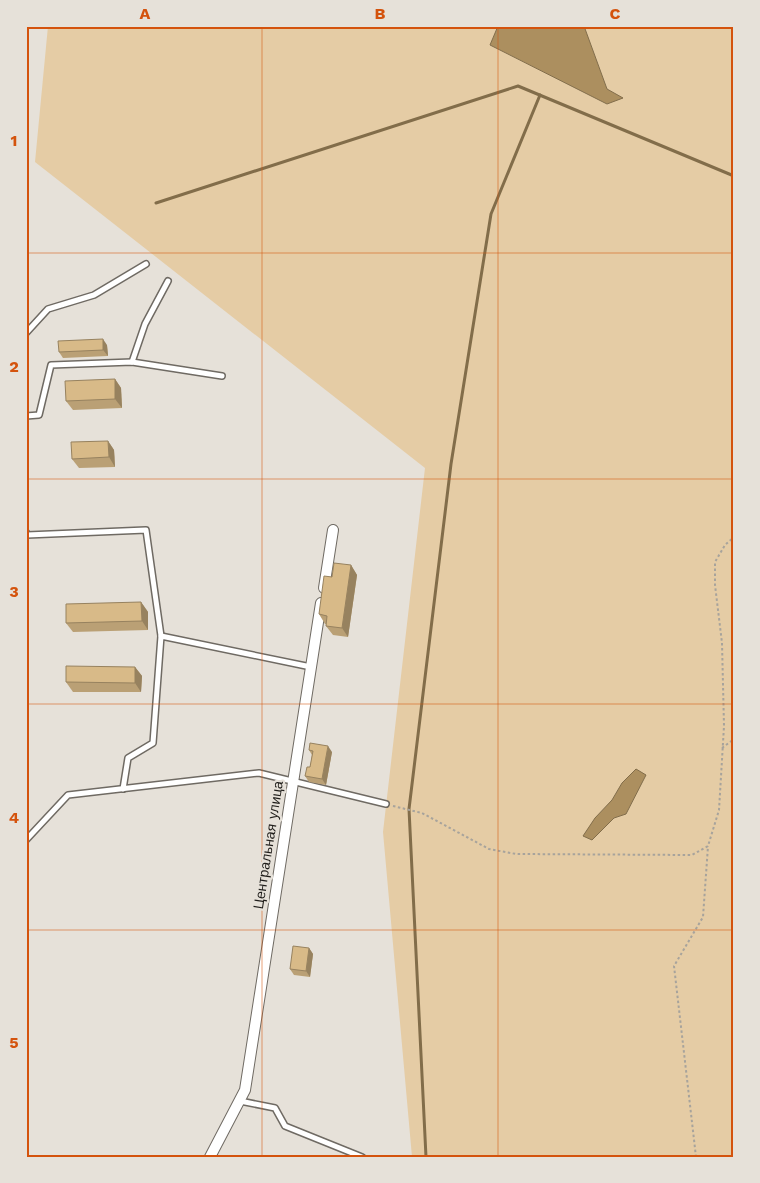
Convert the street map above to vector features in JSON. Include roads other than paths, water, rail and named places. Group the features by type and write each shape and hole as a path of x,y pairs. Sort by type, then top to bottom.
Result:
{"street":[{"name":"Центральная улица","path":"210,1157 245,1090 292,781 333,530"}],"lane":[{"path":"26,333 48,309 94,295 146,264"},
{"path":"132,362 145,324 168,281"},
{"path":"26,416 39,415 51,365 132,362 222,376"},
{"path":"26,532 27,536 146,530 161,636 153,743 128,758 123,789"},
{"path":"161,636 311,667"},
{"path":"26,840 68,795 259,773 386,804"},
{"path":"240,1101 275,1108 285,1126 362,1157"}],"waterway":[{"path":"156,203 518,86 734,176"},
{"path":"426,1157 409,809 451,464 491,214 540,95"}]}
